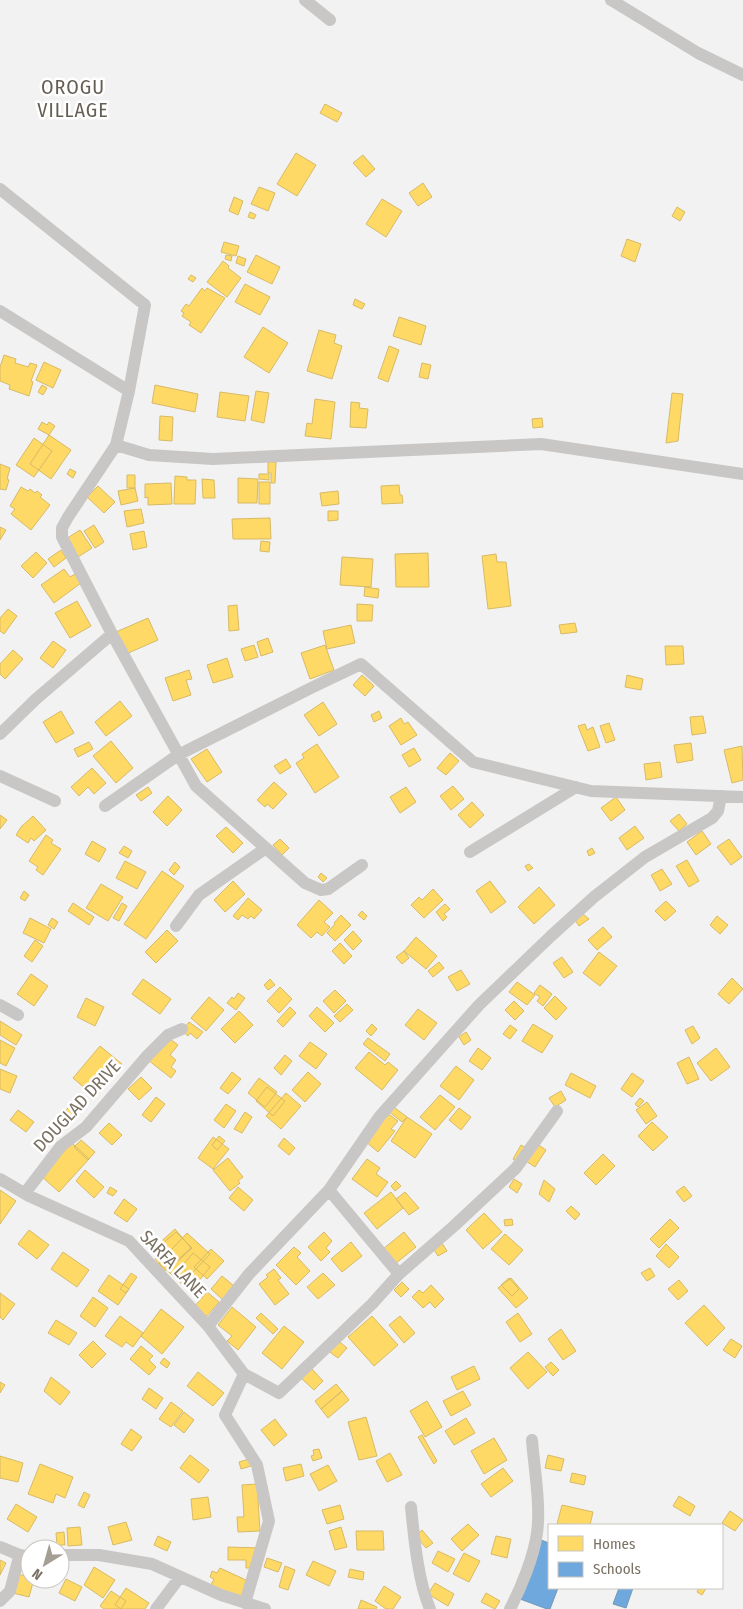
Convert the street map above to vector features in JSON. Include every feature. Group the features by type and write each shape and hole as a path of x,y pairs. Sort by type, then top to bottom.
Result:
{"street":[{"path":"305,0 330,20"},
{"path":"611,0 698,53 743,75"},
{"path":"0,189 145,305 129,392 116,445 62,528 62,537 112,634 196,786 305,883 321,890 328,889 362,865"},
{"path":"0,311 129,392"},
{"path":"116,445 150,455 213,459 541,444 743,474"},
{"path":"0,734 36,699 112,634"},
{"path":"106,806 178,755 312,687 362,664 473,762 591,791 743,797"},
{"path":"0,776 56,801"},
{"path":"470,852 576,787"},
{"path":"208,1326 250,1274 329,1190 380,1116 479,1005 594,897 645,857 712,818 718,811 721,796"},
{"path":"176,926 199,895 266,848"},
{"path":"0,1006 18,1015"},
{"name":"DOUGLAD DRIVE","path":"25,1193 61,1146 86,1127 148,1055 168,1035 182,1029"},
{"path":"245,1603 270,1521 256,1465 226,1415 244,1374 279,1393 372,1304 399,1274 516,1168 557,1112"},
{"name":"SARFA LANE","path":"0,1179 29,1196 129,1241 208,1326 244,1374"},
{"path":"329,1190 399,1274"},
{"path":"510,1609 530,1562 538,1532 532,1440"},
{"path":"410,1507 426,1600 430,1609"},
{"path":"0,1547 20,1555"},
{"path":"70,1555 99,1555 152,1564 220,1595 265,1609"},
{"path":"0,1601 10,1591 20,1567"},
{"path":"156,1609 180,1577"}],"building: Homes":[{"path":"325,104 342,113 337,122 320,113"},
{"path":"296,153 316,165 297,196 277,184"},
{"path":"363,155 375,169 366,177 353,163"},
{"path":"423,183 432,197 418,206 409,193"},
{"path":"259,187 275,193 268,211 251,204"},
{"path":"234,197 243,201 238,215 229,211"},
{"path":"382,199 402,211 386,237 366,224"},
{"path":"677,207 685,212 680,221 672,216"},
{"path":"250,212 256,215 254,219 248,217"},
{"path":"627,239 641,244 635,262 621,256"},
{"path":"224,242 239,246 236,256 221,252"},
{"path":"226,255 232,256 231,261 225,259"},
{"path":"256,255 280,267 272,284 247,272"},
{"path":"238,256 246,259 244,266 236,263"},
{"path":"223,261 229,266 228,268 241,278 227,297 207,282"},
{"path":"191,275 196,278 193,282 188,279"},
{"path":"245,284 270,297 260,315 235,302"},
{"path":"202,288 205,291 207,288 225,298 201,333 189,325 191,322 182,316 184,313 181,311 186,304 189,306"},
{"path":"355,299 365,304 362,309 353,305"},
{"path":"399,317 426,326 421,345 393,336"},
{"path":"263,327 288,343 269,373 244,357"},
{"path":"319,330 336,335 334,343 342,346 332,379 307,371"},
{"path":"389,346 399,350 388,382 378,378"},
{"path":"4,355 16,359 15,363 28,367 30,363 37,365 31,381 33,382 29,396 9,389 10,385 0,381 0,367"},
{"path":"44,362 61,370 53,388 36,380"},
{"path":"422,363 431,365 428,379 419,377"},
{"path":"42,385 47,388 43,395 38,392"},
{"path":"155,385 198,394 195,412 152,403"},
{"path":"256,391 269,393 264,423 251,420"},
{"path":"220,392 249,396 245,421 217,417"},
{"path":"672,393 683,394 678,441 666,443"},
{"path":"315,399 335,402 331,439 305,436 307,423 312,424"},
{"path":"351,402 360,403 359,408 368,409 366,428 350,427"},
{"path":"160,416 173,417 172,441 159,440"},
{"path":"542,418 543,427 533,428 532,419"},
{"path":"42,422 47,425 49,422 55,426 49,435 38,429"},
{"path":"49,435 71,450 51,479 30,464"},
{"path":"34,438 52,451 34,477 16,465"},
{"path":"268,462 276,462 275,483 271,483 271,473 268,473"},
{"path":"0,464 10,468 6,490 0,489"},
{"path":"70,469 76,472 73,478 67,474"},
{"path":"259,474 269,474 269,480 259,479"},
{"path":"127,475 135,475 135,488 127,488"},
{"path":"175,476 187,477 187,480 196,480 195,504 174,504"},
{"path":"238,478 258,479 257,503 238,503"},
{"path":"202,479 214,480 215,498 203,498"},
{"path":"259,482 270,482 270,504 259,504"},
{"path":"171,483 172,504 148,505 148,497 145,498 145,484"},
{"path":"399,485 403,503 382,504 381,486"},
{"path":"98,486 115,502 104,513 87,497"},
{"path":"21,487 28,491 30,489 35,493 37,491 42,495 40,497 50,505 31,530 11,514 15,509 10,506"},
{"path":"135,488 138,501 121,505 118,491"},
{"path":"338,491 339,504 322,506 320,493"},
{"path":"141,509 144,523 127,527 124,511"},
{"path":"328,511 338,511 338,520 328,521"},
{"path":"270,518 271,539 233,539 232,519"},
{"path":"94,525 104,542 95,548 84,531"},
{"path":"0,527 6,530 0,540"},
{"path":"80,530 92,548 78,557 66,539"},
{"path":"144,531 147,547 133,550 130,534"},
{"path":"261,541 270,542 269,552 260,551"},
{"path":"61,550 66,558 54,567 48,559"},
{"path":"36,552 47,563 33,578 21,566"},
{"path":"428,553 429,587 396,587 395,554"},
{"path":"496,554 497,562 506,562 511,606 488,609 482,556"},
{"path":"342,557 373,559 371,587 340,585"},
{"path":"64,569 70,577 75,574 81,583 54,603 41,585"},
{"path":"365,587 379,589 378,598 364,596"},
{"path":"77,601 91,626 70,638 55,613"},
{"path":"357,604 373,605 372,621 357,621"},
{"path":"237,605 239,630 229,631 228,606"},
{"path":"8,609 17,616 4,634 0,631 0,618"},
{"path":"148,618 158,640 126,654 116,632"},
{"path":"575,623 577,632 561,634 559,625"},
{"path":"351,625 355,643 327,649 323,631"},
{"path":"268,638 273,652 261,656 257,642"},
{"path":"53,641 66,650 53,668 40,658"},
{"path":"254,645 258,657 245,661 241,649"},
{"path":"325,645 334,670 310,679 301,653"},
{"path":"665,646 683,646 684,664 666,665"},
{"path":"13,650 23,659 5,679 0,674 0,664"},
{"path":"227,658 233,677 213,683 207,665"},
{"path":"189,670 192,679 186,680 191,695 173,701 165,678"},
{"path":"362,675 374,686 365,696 353,685"},
{"path":"627,675 643,679 641,690 625,687"},
{"path":"120,701 132,716 106,736 95,722"},
{"path":"323,702 337,724 319,736 304,715"},
{"path":"61,711 74,733 56,743 43,722"},
{"path":"379,711 382,718 374,722 371,715"},
{"path":"703,716 706,733 692,735 690,717"},
{"path":"401,718 404,724 408,722 417,735 401,745 389,726"},
{"path":"609,723 615,740 606,743 600,726"},
{"path":"585,724 587,730 593,727 600,747 588,751 578,726"},
{"path":"111,741 133,768 116,783 93,756"},
{"path":"89,742 93,749 78,757 74,749"},
{"path":"691,743 693,760 677,763 674,745"},
{"path":"317,744 339,777 315,793 296,763 304,758 302,754"},
{"path":"742,746 743,780 732,783 724,750"},
{"path":"414,748 421,760 409,767 402,755"},
{"path":"207,749 222,772 207,782 191,759"},
{"path":"450,753 459,761 446,775 437,768"},
{"path":"286,759 291,767 280,774 274,766"},
{"path":"660,762 662,777 646,780 644,764"},
{"path":"92,768 106,783 94,794 88,787 79,796 71,787"},
{"path":"274,782 287,794 273,809 267,804 265,807 257,800"},
{"path":"453,786 464,799 451,810 440,796"},
{"path":"148,787 152,793 141,801 136,795"},
{"path":"406,787 416,802 400,813 390,797"},
{"path":"168,796 182,810 167,826 153,812"},
{"path":"616,797 625,810 611,821 601,808"},
{"path":"472,802 484,815 470,828 458,815"},
{"path":"679,814 687,824 679,831 670,821"},
{"path":"0,815 7,820 0,829"},
{"path":"33,816 46,830 34,841 31,838 28,843 16,835 21,827"},
{"path":"635,826 644,838 627,850 619,838"},
{"path":"226,827 243,843 233,853 216,836"},
{"path":"702,831 711,844 696,855 687,842"},
{"path":"46,835 53,840 51,843 61,849 43,875 36,870 38,867 29,861"},
{"path":"280,839 289,848 282,855 273,845"},
{"path":"729,839 742,857 731,865 717,847"},
{"path":"92,841 106,849 99,862 85,854"},
{"path":"124,846 132,851 128,858 119,853"},
{"path":"592,848 595,853 589,856 587,851"},
{"path":"687,860 699,881 689,887 676,866"},
{"path":"125,861 146,872 137,889 116,878"},
{"path":"175,862 180,867 174,875 169,870"},
{"path":"529,864 533,868 528,871 525,866"},
{"path":"662,869 672,884 660,891 651,875"},
{"path":"162,871 184,886 146,939 124,924"},
{"path":"321,873 327,878 323,882 318,877"},
{"path":"233,881 245,894 225,912 214,900"},
{"path":"490,881 506,902 491,913 476,891"},
{"path":"101,884 123,897 108,921 86,908"},
{"path":"539,887 555,905 534,924 518,907"},
{"path":"433,889 443,900 424,918 411,905 419,897 422,900"},
{"path":"24,891 29,895 25,901 20,898"},
{"path":"248,898 262,910 254,919 251,916 248,919 242,915 238,920 233,916"},
{"path":"319,900 333,913 324,922 330,927 322,936 317,932 311,938 297,925"},
{"path":"666,901 676,911 665,921 655,911"},
{"path":"73,903 94,917 89,925 68,911"},
{"path":"122,903 127,906 119,921 113,918"},
{"path":"445,904 450,909 444,914 447,917 443,921 436,912"},
{"path":"362,911 367,916 364,920 358,915"},
{"path":"583,914 589,919 579,926 575,920"},
{"path":"341,915 351,925 335,941 327,933"},
{"path":"717,916 728,925 720,934 710,925"},
{"path":"30,918 51,929 44,943 23,933"},
{"path":"52,918 58,922 54,929 48,925"},
{"path":"603,927 612,937 597,950 588,940"},
{"path":"167,930 178,941 156,963 145,952"},
{"path":"353,931 362,941 353,950 344,940"},
{"path":"416,937 437,956 426,969 404,951"},
{"path":"35,940 43,946 32,962 24,956"},
{"path":"340,943 352,956 344,964 332,951"},
{"path":"404,951 409,958 402,964 396,957"},
{"path":"599,952 617,966 600,986 583,973"},
{"path":"562,957 573,972 564,978 553,963"},
{"path":"439,962 444,968 433,977 428,971"},
{"path":"461,970 470,984 457,991 448,977"},
{"path":"31,974 48,986 34,1006 17,994"},
{"path":"732,978 743,989 729,1004 718,994"},
{"path":"143,979 171,999 160,1014 132,994"},
{"path":"270,979 275,985 268,990 264,985"},
{"path":"517,982 535,995 527,1005 509,992"},
{"path":"540,985 552,994 543,1006 537,1001 540,997 534,993"},
{"path":"280,987 292,999 279,1013 267,1001"},
{"path":"335,990 346,1001 334,1013 323,1001"},
{"path":"238,993 245,998 236,1010 227,1003 232,997 234,999"},
{"path":"555,996 567,1008 556,1020 544,1008"},
{"path":"209,997 224,1010 206,1031 191,1018"},
{"path":"86,998 104,1007 95,1026 77,1017"},
{"path":"514,1001 524,1011 515,1020 505,1010"},
{"path":"347,1004 353,1010 340,1022 334,1016"},
{"path":"290,1007 296,1013 283,1027 277,1021"},
{"path":"317,1007 334,1023 325,1032 309,1016"},
{"path":"418,1009 437,1023 424,1040 405,1025"},
{"path":"239,1011 253,1025 235,1043 221,1029"},
{"path":"0,1021 22,1035 16,1045 0,1035"},
{"path":"189,1022 203,1032 197,1039 190,1033 188,1036 182,1031"},
{"path":"372,1024 377,1029 371,1036 366,1031"},
{"path":"533,1024 553,1036 542,1053 522,1041"},
{"path":"510,1025 517,1030 510,1039 503,1034"},
{"path":"693,1026 700,1038 692,1044 685,1030"},
{"path":"466,1032 471,1040 464,1045 459,1037"},
{"path":"167,1037 178,1045 170,1055 176,1060 171,1067 176,1071 171,1078 148,1060"},
{"path":"368,1038 390,1054 385,1061 363,1044"},
{"path":"0,1040 15,1048 6,1066 0,1063"},
{"path":"310,1042 327,1054 316,1069 299,1056"},
{"path":"100,1046 122,1064 95,1097 73,1078"},
{"path":"478,1048 491,1058 482,1070 469,1061"},
{"path":"716,1048 730,1067 711,1081 697,1063"},
{"path":"369,1052 385,1065 388,1062 398,1070 382,1090 355,1068"},
{"path":"285,1055 292,1061 281,1075 274,1068"},
{"path":"689,1057 699,1079 687,1084 677,1063"},
{"path":"456,1066 474,1080 459,1100 440,1086"},
{"path":"0,1069 17,1076 10,1093 0,1089"},
{"path":"232,1072 241,1079 228,1094 220,1088"},
{"path":"308,1072 321,1084 305,1102 292,1090"},
{"path":"571,1073 596,1086 590,1098 565,1085"},
{"path":"632,1073 644,1081 632,1097 621,1089"},
{"path":"141,1077 152,1088 139,1100 128,1089"},
{"path":"259,1078 277,1092 265,1107 248,1093"},
{"path":"267,1087 285,1101 273,1116 256,1101"},
{"path":"561,1091 566,1100 555,1107 549,1098"},
{"path":"286,1093 301,1106 281,1129 266,1116"},
{"path":"440,1095 455,1107 435,1130 420,1117"},
{"path":"156,1097 165,1104 151,1122 142,1115"},
{"path":"640,1098 644,1101 638,1107 635,1104"},
{"path":"647,1102 657,1116 646,1124 636,1110"},
{"path":"72,1104 79,1111 73,1117 66,1110"},
{"path":"226,1104 236,1111 224,1128 214,1120"},
{"path":"391,1105 407,1117 402,1122 387,1110"},
{"path":"459,1108 471,1117 461,1130 449,1120"},
{"path":"18,1110 34,1122 26,1132 10,1120"},
{"path":"245,1112 252,1117 242,1133 234,1129"},
{"path":"386,1112 398,1121 391,1129 395,1131 378,1152 365,1141"},
{"path":"407,1117 432,1134 415,1158 391,1141"},
{"path":"652,1122 668,1137 653,1151 638,1136"},
{"path":"109,1123 122,1135 112,1145 99,1133"},
{"path":"219,1136 225,1141 217,1150 212,1145"},
{"path":"213,1137 229,1149 213,1169 198,1158"},
{"path":"284,1138 295,1148 289,1155 278,1146"},
{"path":"81,1140 95,1152 88,1160 74,1147"},
{"path":"72,1143 89,1159 59,1192 41,1176"},
{"path":"537,1144 546,1150 535,1167 526,1161"},
{"path":"521,1145 528,1149 520,1163 513,1159"},
{"path":"603,1154 615,1166 596,1185 584,1173"},
{"path":"228,1158 243,1177 238,1181 240,1183 230,1191 213,1170"},
{"path":"367,1159 380,1168 376,1174 388,1182 377,1197 352,1179"},
{"path":"85,1170 104,1187 94,1198 76,1181"},
{"path":"514,1179 522,1184 517,1193 509,1187"},
{"path":"544,1180 555,1189 549,1202 539,1194"},
{"path":"396,1181 401,1186 395,1191 391,1186"},
{"path":"684,1186 692,1196 684,1202 676,1192"},
{"path":"110,1187 117,1191 113,1196 107,1193"},
{"path":"238,1187 253,1200 244,1211 229,1198"},
{"path":"0,1190 16,1201 0,1224"},
{"path":"391,1192 403,1208 377,1229 364,1213"},
{"path":"405,1192 419,1208 409,1215 396,1199"},
{"path":"124,1199 137,1209 127,1222 114,1213"},
{"path":"571,1206 580,1214 575,1220 566,1211"},
{"path":"484,1213 502,1232 483,1249 466,1230"},
{"path":"512,1219 513,1225 505,1226 504,1220"},
{"path":"670,1219 679,1228 659,1248 650,1239"},
{"path":"175,1229 191,1248 165,1271 155,1259 160,1255 154,1248"},
{"path":"29,1230 49,1245 37,1259 18,1244"},
{"path":"176,1232 192,1248 178,1261 162,1244"},
{"path":"324,1232 332,1241 326,1248 330,1252 321,1261 308,1247"},
{"path":"404,1232 416,1247 395,1264 383,1249"},
{"path":"187,1233 210,1254 182,1284 159,1263"},
{"path":"505,1234 523,1250 509,1265 491,1249"},
{"path":"351,1242 362,1256 342,1272 331,1259"},
{"path":"442,1243 447,1251 438,1256 433,1248"},
{"path":"666,1244 679,1257 669,1268 656,1256"},
{"path":"294,1247 301,1253 297,1257 310,1271 296,1285 276,1265"},
{"path":"211,1249 224,1261 207,1279 194,1267"},
{"path":"63,1252 89,1270 77,1287 51,1269"},
{"path":"193,1253 210,1267 198,1282 181,1267"},
{"path":"650,1268 655,1276 647,1281 641,1273"},
{"path":"274,1269 281,1278 278,1280 289,1294 275,1305 259,1284"},
{"path":"131,1273 137,1277 126,1293 120,1289"},
{"path":"323,1273 335,1285 318,1299 307,1287"},
{"path":"109,1275 129,1289 118,1305 98,1291"},
{"path":"222,1276 234,1286 223,1300 211,1289"},
{"path":"509,1278 519,1289 512,1296 501,1285"},
{"path":"511,1278 528,1298 516,1308 498,1288"},
{"path":"679,1280 688,1291 678,1300 668,1289"},
{"path":"402,1282 409,1289 401,1297 394,1290"},
{"path":"431,1285 444,1299 435,1308 430,1302 423,1308 412,1297 419,1290 423,1293"},
{"path":"207,1292 219,1302 206,1317 194,1307"},
{"path":"0,1293 15,1304 3,1320 0,1317"},
{"path":"93,1297 108,1308 95,1327 80,1316"},
{"path":"704,1305 725,1328 707,1346 685,1323"},
{"path":"232,1307 256,1327 238,1350 227,1341 232,1336 218,1325"},
{"path":"161,1309 184,1327 162,1354 141,1336"},
{"path":"261,1313 278,1329 273,1334 256,1318"},
{"path":"518,1313 532,1334 520,1342 506,1322"},
{"path":"120,1316 143,1333 133,1347 126,1342 122,1347 105,1336"},
{"path":"372,1316 398,1345 374,1366 348,1337"},
{"path":"400,1316 415,1333 404,1343 389,1325"},
{"path":"56,1320 77,1333 69,1345 48,1333"},
{"path":"284,1326 304,1342 282,1369 262,1353"},
{"path":"561,1329 576,1351 563,1360 548,1339"},
{"path":"336,1339 347,1348 338,1358 327,1350"},
{"path":"731,1339 742,1346 735,1358 723,1350"},
{"path":"93,1341 106,1354 92,1368 79,1355"},
{"path":"141,1346 153,1356 149,1360 156,1367 149,1375 130,1359"},
{"path":"528,1352 547,1372 528,1389 510,1368"},
{"path":"164,1358 170,1363 167,1368 160,1363"},
{"path":"551,1362 559,1370 553,1376 545,1367"},
{"path":"474,1366 480,1379 457,1390 451,1377"},
{"path":"311,1368 323,1381 314,1390 301,1378"},
{"path":"198,1372 224,1393 213,1406 187,1386"},
{"path":"51,1377 70,1392 60,1405 44,1391"},
{"path":"0,1382 5,1385 0,1393"},
{"path":"336,1384 342,1391 321,1409 315,1401"},
{"path":"149,1388 163,1398 156,1409 142,1399"},
{"path":"342,1391 349,1400 328,1418 321,1409"},
{"path":"463,1391 471,1405 451,1416 443,1401"},
{"path":"427,1401 442,1427 425,1437 410,1411"},
{"path":"171,1402 183,1411 171,1427 159,1419"},
{"path":"184,1412 194,1420 184,1433 174,1425"},
{"path":"366,1417 377,1456 359,1460 348,1422"},
{"path":"466,1418 475,1433 454,1445 445,1431"},
{"path":"275,1419 287,1435 274,1446 261,1430"},
{"path":"131,1429 142,1437 132,1451 121,1444"},
{"path":"422,1435 437,1461 434,1464 418,1437"},
{"path":"494,1438 507,1460 484,1474 471,1451"},
{"path":"319,1449 322,1458 313,1461 311,1456 314,1455 313,1450"},
{"path":"390,1453 402,1475 387,1482 376,1461"},
{"path":"190,1455 209,1470 199,1483 180,1468"},
{"path":"548,1455 564,1459 561,1471 545,1468"},
{"path":"0,1456 23,1463 18,1482 0,1478"},
{"path":"249,1459 251,1466 241,1469 239,1462"},
{"path":"40,1464 73,1477 65,1498 56,1494 53,1503 28,1494"},
{"path":"301,1464 304,1476 286,1481 283,1468"},
{"path":"328,1465 337,1481 319,1491 310,1474"},
{"path":"503,1468 513,1481 491,1497 481,1484"},
{"path":"572,1473 586,1476 584,1485 570,1482"},
{"path":"257,1484 260,1531 238,1532 237,1517 244,1517 242,1485"},
{"path":"84,1492 90,1495 84,1508 78,1505"},
{"path":"679,1496 695,1506 690,1516 673,1506"},
{"path":"208,1497 211,1517 193,1520 191,1499"},
{"path":"16,1504 37,1517 28,1532 7,1519"},
{"path":"340,1505 344,1519 327,1524 322,1510"},
{"path":"562,1505 593,1512 590,1524 557,1524"},
{"path":"730,1511 743,1520 735,1531 722,1523"},
{"path":"126,1522 132,1540 113,1545 108,1527"},
{"path":"468,1524 479,1535 462,1551 451,1539"},
{"path":"80,1527 82,1545 70,1546 67,1528"},
{"path":"341,1527 347,1547 335,1550 329,1531"},
{"path":"422,1530 433,1543 426,1548 416,1536"},
{"path":"356,1531 383,1531 384,1550 357,1550"},
{"path":"64,1532 65,1539 56,1539 56,1533"},
{"path":"158,1536 171,1542 167,1551 154,1545"},
{"path":"496,1536 511,1539 507,1558 491,1554"},
{"path":"228,1547 261,1548 254,1568 246,1568 246,1560 228,1560"},
{"path":"438,1551 455,1559 448,1572 432,1563"},
{"path":"464,1553 480,1561 469,1582 453,1574"},
{"path":"267,1558 282,1563 278,1572 264,1567"},
{"path":"0,1560 6,1563 0,1575"},
{"path":"313,1561 336,1571 329,1586 306,1575"},
{"path":"285,1566 295,1570 288,1590 279,1587"},
{"path":"94,1567 115,1580 103,1598 84,1585"},
{"path":"220,1568 248,1581 240,1598 211,1585 214,1579 210,1577 212,1571 217,1573"},
{"path":"350,1569 364,1572 363,1580 348,1577"},
{"path":"18,1574 20,1575 20,1589 31,1589 29,1597 13,1593"},
{"path":"70,1581 82,1587 75,1601 59,1593 61,1589 70,1589"},
{"path":"435,1583 454,1594 448,1606 428,1594"},
{"path":"384,1586 401,1597 393,1609 386,1609 375,1601"},
{"path":"126,1588 149,1603 145,1609 121,1609 115,1605"},
{"path":"698,1589 705,1589 702,1595 697,1592"},
{"path":"111,1591 126,1601 121,1609 104,1609 100,1606"},
{"path":"486,1593 500,1601 495,1609 481,1602"},
{"path":"361,1600 377,1607 376,1609 358,1609"}],"building: Schools":[{"path":"541,1540 548,1543 548,1589 558,1589 550,1609 520,1599"},
{"path":"619,1589 633,1589 626,1608 613,1604"}],"district":[{"name":"OROGU VILLAGE","path":"73,98"}]}
